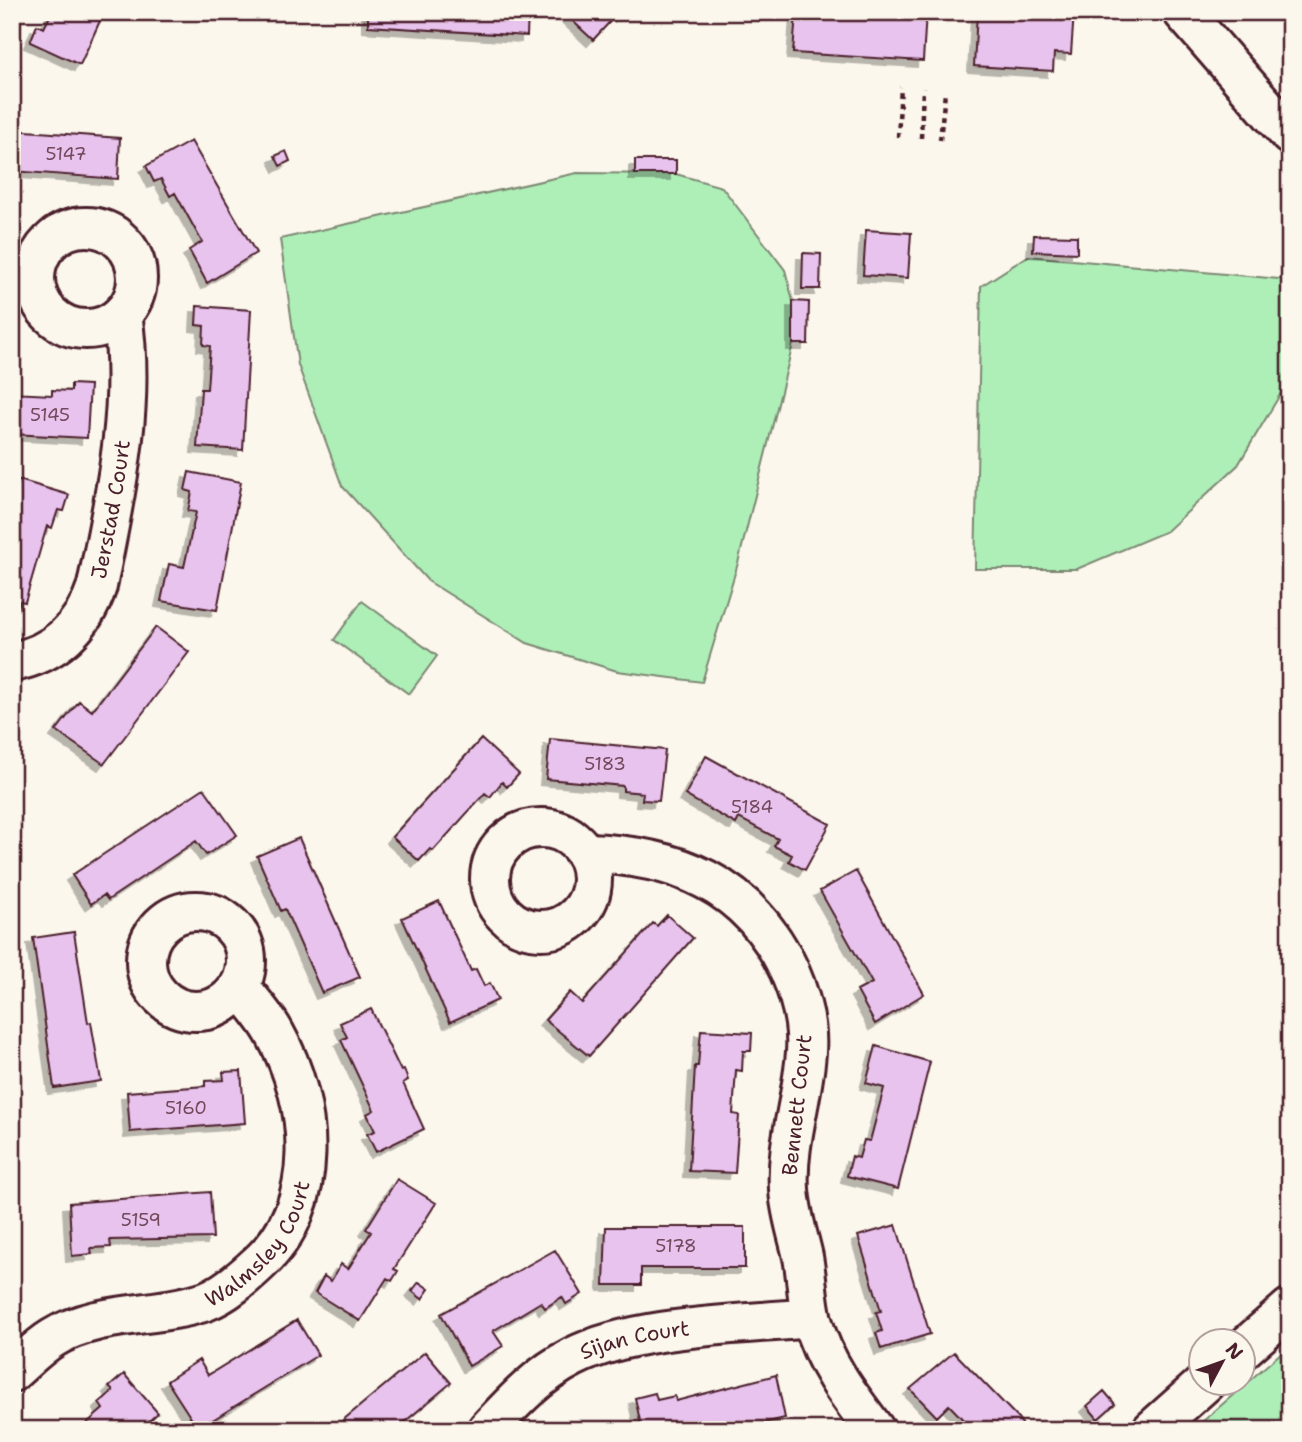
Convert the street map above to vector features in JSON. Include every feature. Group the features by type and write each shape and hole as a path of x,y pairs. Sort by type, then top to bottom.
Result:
{"street":[{"path":"1184,12 1290,135"},
{"name":"Jerstad Court","path":"12,662 34,656 66,637 89,609 97,586 124,440 128,381 122,314"},
{"name":"Bennett Court","path":"585,852 644,857 676,866 710,881 741,903 782,955 799,998 806,1035 804,1070 792,1139 789,1190 808,1284 811,1318 824,1354 840,1382 875,1430"},
{"name":"Walmsley Court","path":"12,1372 51,1339 82,1325 206,1301 250,1271 282,1236 298,1199 306,1170 306,1125 283,1050 274,1031 240,987"},
{"path":"1256,1338 1290,1308"},
{"name":"Sijan Court","path":"487,1430 514,1400 544,1375 591,1349 658,1334 811,1318"},
{"path":"1152,1430 1190,1396"}],"path":[{"path":"898,137 901,87"},
{"path":"920,138 923,88"},
{"path":"940,140 945,93"}],"green space":[{"path":"577,173 676,174 722,187 785,270 793,301 793,344 738,563 702,682 617,671 527,643 428,581 342,486 298,365 280,239"},
{"path":"1028,256 1290,280 1290,378 1238,465 1167,531 1077,569 975,569 981,286"},
{"path":"362,601 437,656 409,694 334,640"},
{"path":"1290,1345 1290,1430 1193,1430 1232,1396 1256,1396 1256,1375"}],"building":[{"path":"52,12 104,12 80,65 30,42 37,25 44,28"},
{"path":"368,12 528,12 527,36 368,26"},
{"path":"563,12 623,12 620,16 617,14 593,40"},
{"path":"796,12 926,12 923,61 793,53"},
{"path":"977,12 1074,12 1071,54 1054,53 1053,71 974,66"},
{"path":"12,130 120,138 118,179 13,171 12,189"},
{"path":"191,141 256,253 207,283 189,250 202,242 175,193 170,196 161,179 154,182 146,166"},
{"path":"286,151 290,161 280,166 275,156"},
{"path":"635,160 676,160 676,174 635,174"},
{"path":"866,230 911,233 908,278 863,275"},
{"path":"1034,235 1077,236 1077,253 1033,251"},
{"path":"803,253 821,254 820,289 802,289"},
{"path":"793,301 809,302 808,344 793,344"},
{"path":"197,306 251,310 243,450 197,447 201,389 207,389 210,346 203,345 204,326 196,325"},
{"path":"71,384 90,385 87,438 12,434 12,393 52,395 52,390 71,391"},
{"path":"189,472 241,482 217,610 161,601 169,564 184,567 196,512 188,511 192,492 185,490"},
{"path":"19,480 69,495 64,511 58,510 52,528 47,526 25,602 20,601 15,616 12,615 12,504"},
{"path":"156,627 189,652 104,764 56,731 79,701 92,711"},
{"path":"12,719 22,722 12,752"},
{"path":"481,739 519,774 507,787 502,782 490,797 485,793 433,851 430,849 419,861 392,837"},
{"path":"550,739 665,750 659,801 642,800 643,793 623,791 623,786 546,779"},
{"path":"706,756 830,824 805,870 789,861 792,855 774,846 778,839 739,818 736,824 685,795"},
{"path":"204,788 237,835 206,855 196,841 108,900 104,895 91,904 72,875"},
{"path":"299,838 360,977 322,993 285,909 281,911 257,856"},
{"path":"856,871 924,994 875,1024 857,991 872,983 820,891"},
{"path":"439,901 471,971 476,969 484,986 490,983 498,1000 450,1022 402,918"},
{"path":"667,915 693,938 589,1056 545,1020 570,992 582,1003 653,923 657,926"},
{"path":"74,932 88,1023 91,1022 101,1081 54,1088 33,938"},
{"path":"371,1009 401,1071 404,1070 408,1080 403,1083 424,1129 376,1152 367,1134 375,1131 367,1114 374,1110 341,1040 347,1037 340,1023"},
{"path":"701,1030 752,1033 751,1051 743,1051 742,1071 736,1070 733,1114 739,1115 735,1173 689,1171 695,1066 698,1066"},
{"path":"876,1046 930,1062 898,1189 847,1176 852,1156 859,1158 864,1140 870,1141 884,1088 866,1083"},
{"path":"241,1071 245,1123 130,1132 127,1092 205,1086 205,1081 224,1080 223,1072"},
{"path":"397,1179 436,1203 394,1269 398,1271 392,1281 387,1278 360,1321 315,1293 324,1276 331,1281 341,1264 348,1269 371,1232 366,1229"},
{"path":"210,1192 213,1238 110,1240 111,1247 91,1248 92,1254 72,1256 69,1203"},
{"path":"896,1225 930,1334 881,1349 876,1333 882,1331 876,1312 881,1311 858,1236"},
{"path":"606,1227 745,1227 745,1268 641,1268 641,1285 604,1285"},
{"path":"555,1250 582,1294 566,1304 562,1297 545,1308 541,1302 493,1331 503,1346 469,1366 441,1314"},
{"path":"419,1282 429,1289 422,1299 412,1291"},
{"path":"297,1320 318,1355 198,1429 167,1381 199,1360 208,1375"},
{"path":"425,1352 451,1383 395,1430 331,1430"},
{"path":"954,1352 1018,1418 1026,1430 973,1430 949,1405 937,1417 910,1389"},
{"path":"124,1374 158,1413 139,1430 79,1430 103,1409 99,1403 113,1391 109,1387"},
{"path":"776,1375 785,1418 733,1430 642,1430 635,1398 655,1393 657,1400 675,1396 676,1401"},
{"path":"1104,1391 1115,1404 1098,1419 1087,1406"}]}
